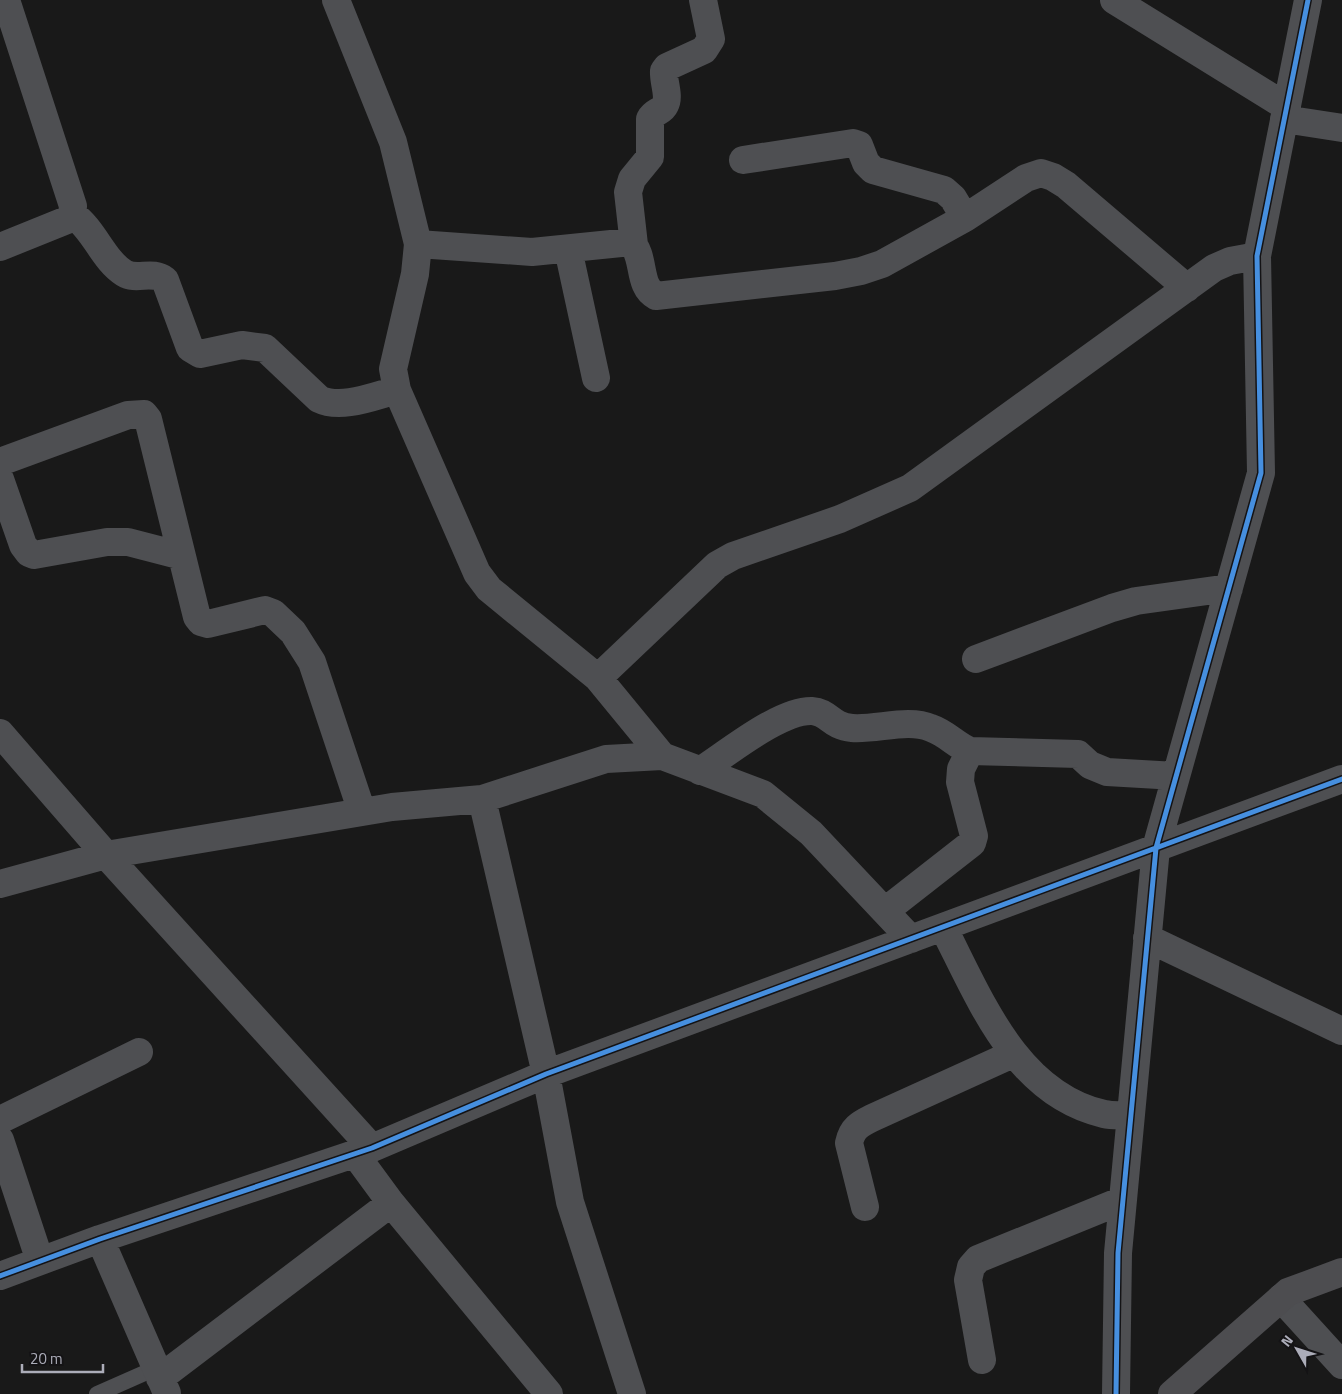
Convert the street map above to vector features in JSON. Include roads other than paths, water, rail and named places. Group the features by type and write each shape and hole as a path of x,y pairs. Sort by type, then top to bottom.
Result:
{"main road":[{"path":"1172,1394 1288,1292 1342,1272"}],"street":[{"path":"0,247 60,224 72,214 73,206 9,44 6,0"},
{"path":"336,0 393,142 418,244 415,274 395,360 394,377 397,390 477,573 489,589 598,678 662,756"},
{"path":"703,0 711,39 704,50 667,67 664,71 667,100 662,109 652,114 650,119 650,158 630,185 628,192 634,245 647,288 656,296 835,276 861,271 882,264 965,218 1026,178 1041,173 1053,177 1187,288"},
{"path":"1114,0 1286,113 1342,128"},
{"path":"1116,1394 1118,1253 1156,848 1261,473 1257,256 1308,0"},
{"path":"743,160 853,143 860,145 866,163 873,170 944,190 953,198 965,218"},
{"path":"72,214 87,226 112,261 125,274 134,276 156,275 165,280 190,348 195,352 200,354 242,346 265,348 320,399 328,404 397,390"},
{"path":"418,244 526,251 626,241 634,245"},
{"path":"568,248 596,378"},
{"path":"598,678 717,565 733,556 849,516 910,488 1214,268 1230,261 1257,256"},
{"path":"0,462 128,415 144,414 148,419 197,617 201,622 208,624 265,610 273,613 303,645 312,662 362,812"},
{"path":"0,479 23,545 34,555 107,542 128,542 182,556"},
{"path":"976,660 1112,608 1136,601 1229,588"},
{"path":"700,771 785,716 798,712 822,712 840,727 856,728 920,724 932,728 970,751 1078,754 1090,764 1107,772 1176,776"},
{"path":"0,733 363,1151 391,1203 549,1394"},
{"path":"884,911 972,844 974,836 960,782 961,769 970,751"},
{"path":"0,884 106,855 392,807 482,799 606,759 662,756 763,794 811,833 911,939"},
{"path":"0,1276 100,1239 363,1151 546,1074 1342,779"},
{"path":"482,799 546,1074 570,1202 632,1394"},
{"path":"943,927 988,1013 1013,1054 1047,1088 1079,1106 1106,1115 1131,1115"},
{"path":"1148,938 1342,1031"},
{"path":"0,1120 139,1052"},
{"path":"865,1207 849,1143 851,1132 858,1125 1013,1054"},
{"path":"0,1140 40,1261"},
{"path":"982,1360 968,1280 971,1267 978,1259 1123,1200"},
{"path":"100,1239 161,1380 391,1203"},
{"path":"1281,1298 1342,1365"}],"lane":[{"path":"97,1394 161,1380"}]}
